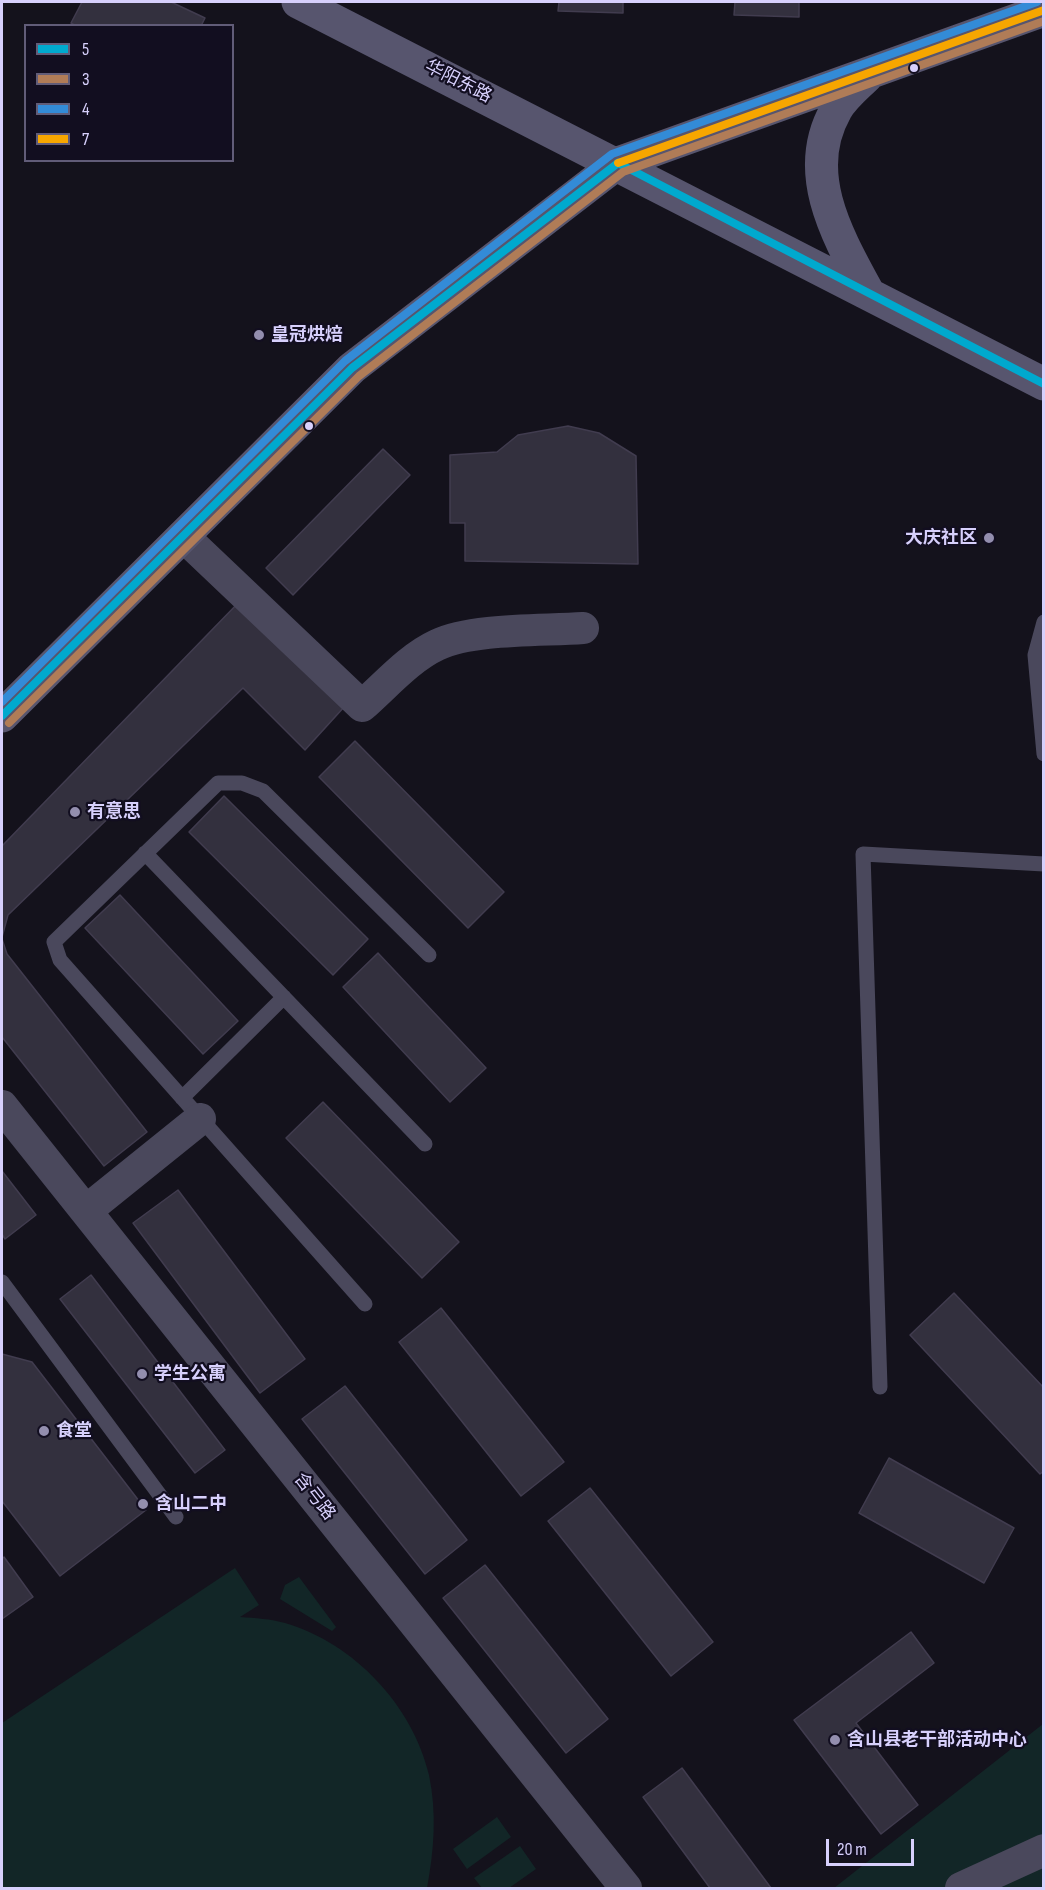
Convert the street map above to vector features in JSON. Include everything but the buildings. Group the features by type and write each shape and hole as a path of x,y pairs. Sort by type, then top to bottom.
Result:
{"main road":[{"name":"华阳东路","path":"298,2 618,163 1044,384"},
{"path":"2,716 352,368 618,163 1044,10"},
{"path":"869,294 837,236 824,195 819,162 822,140 837,108 871,72"}],"street":[{"path":"183,536 363,706 414,659 437,645 460,637 583,628"},
{"name":"含弓路","path":"2,1106 626,1888"},
{"path":"87,1210 191,1109"},
{"path":"961,1888 1044,1850"}],"lane":[{"path":"1044,622 1035,655 1044,754"},
{"path":"364,1304 60,960 54,942 218,783 242,783 263,791 429,955"},
{"path":"146,853 425,1144"},
{"path":"880,1387 863,854 1044,864"},
{"path":"191,1109 284,997"},
{"path":"2,1281 176,1517"}],"green space":[{"path":"235,1568 259,1605 240,1617 285,1623 310,1632 334,1645 377,1681 395,1702 409,1725 421,1749 429,1775 433,1803 433,1846 427,1888 2,1888 2,1723"},
{"path":"299,1577 336,1627 332,1631 280,1599 285,1585"},
{"path":"1043,1724 1043,1888 834,1888"},
{"path":"497,1817 511,1837 467,1869 453,1849"},
{"path":"520,1846 536,1869 509,1888 482,1888 474,1878"}],"transit line":[{"name":"4","path":"2,702 345,361 612,154 1037,2"},
{"name":"7","path":"618,163 1044,10"},
{"name":"3","path":"9,723 359,376 623,172 1044,21"},
{"name":"5","path":"618,163 1044,384"},
{"name":"5","path":"2,716 352,368 618,163"}],"place":[{"name":"皇冠烘焙","path":"259,335"},
{"name":"大庆社区","path":"989,538"},
{"name":"有意思","path":"75,812"},
{"name":"学生公寓","path":"142,1374"},
{"name":"食堂","path":"44,1431"},
{"name":"含山二中","path":"143,1504"},
{"name":"含山县老干部活动中心","path":"835,1740"}]}
